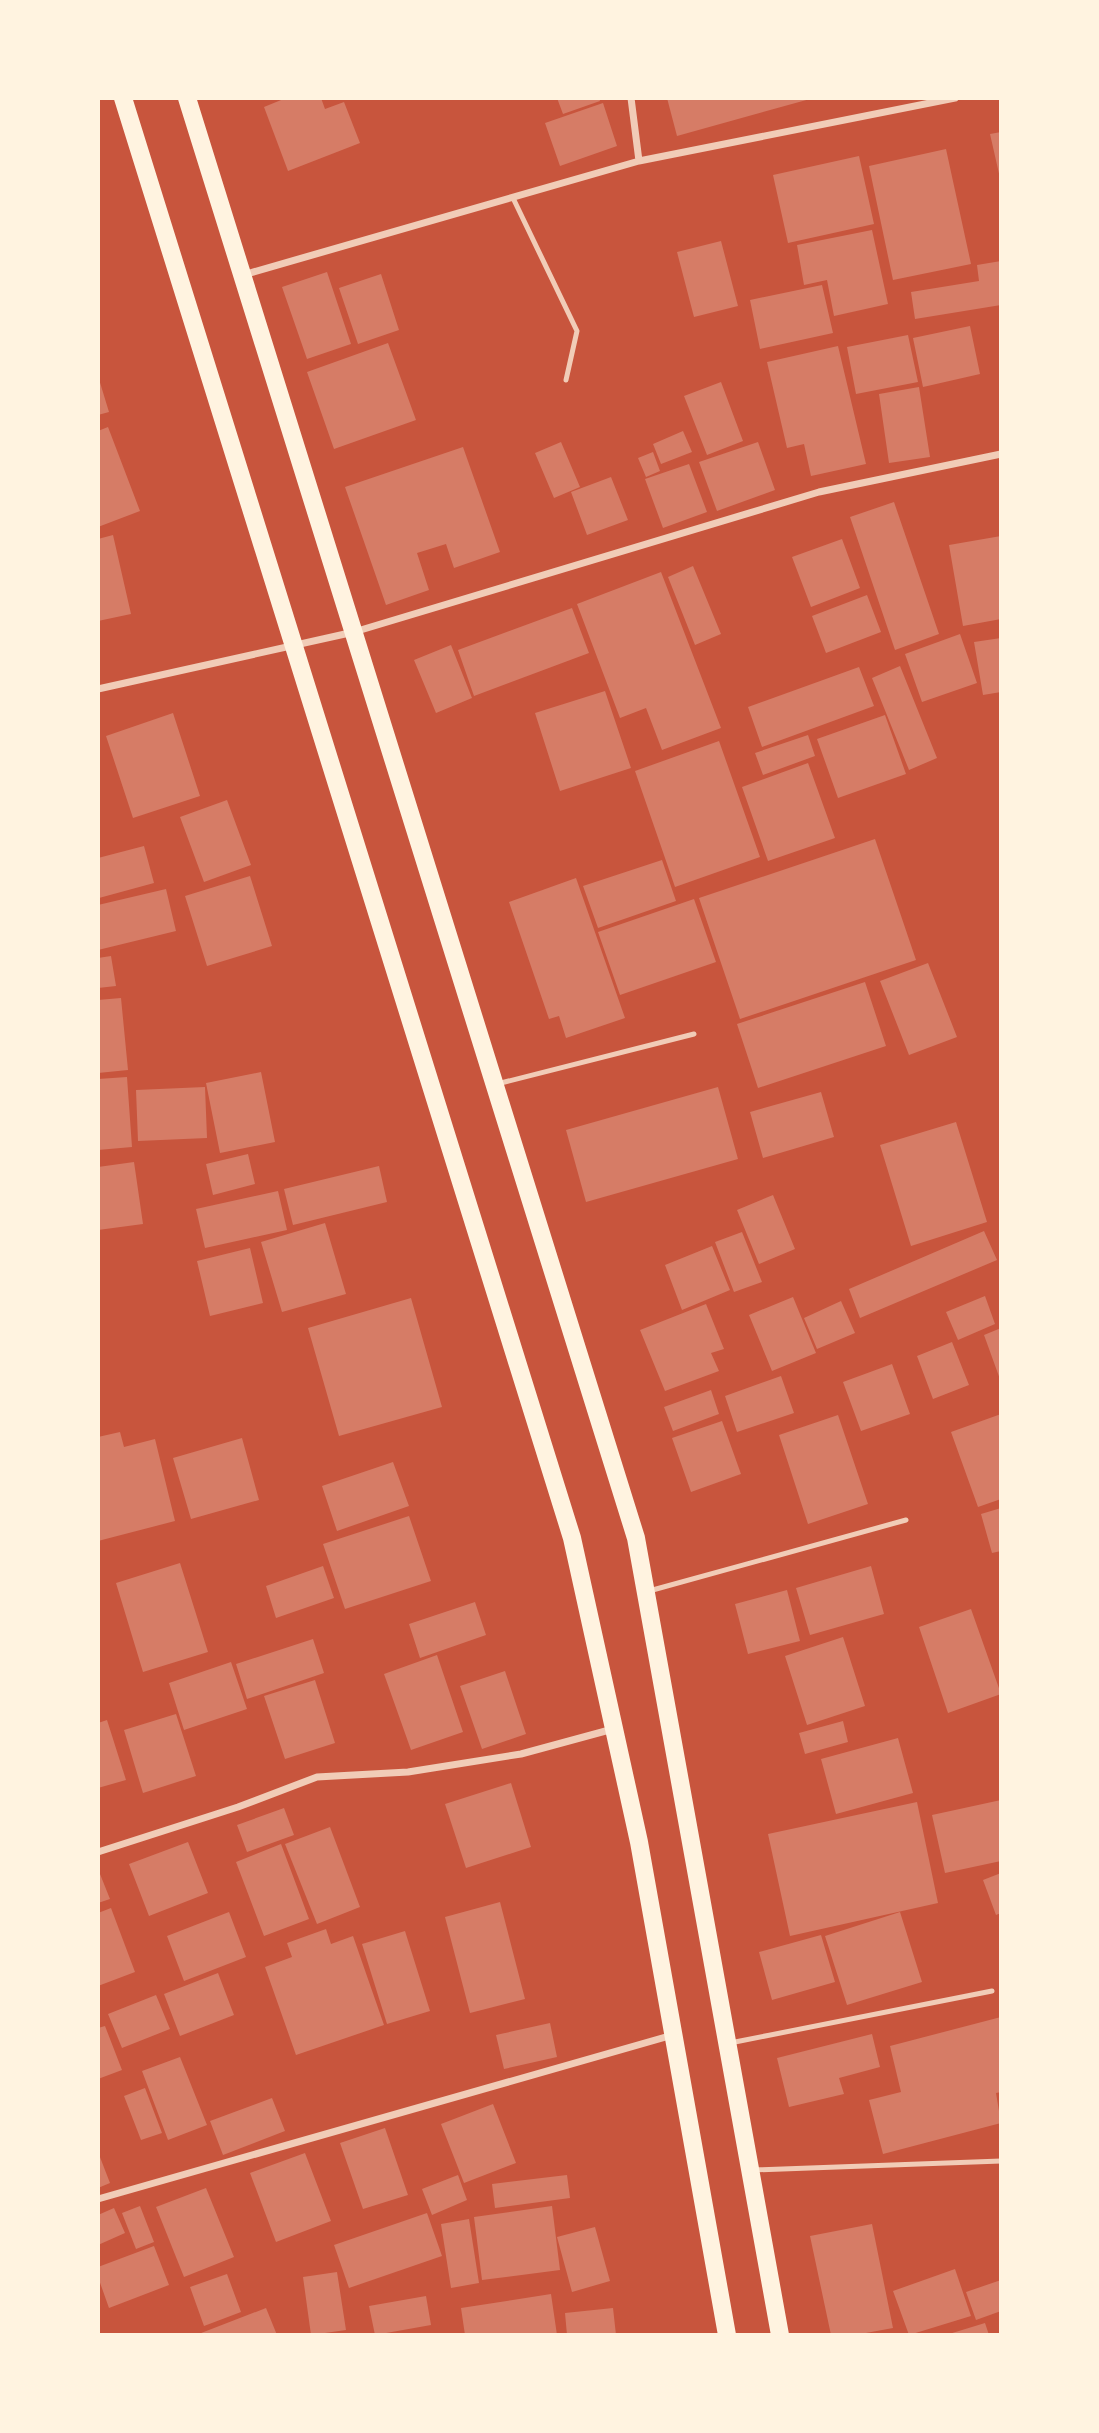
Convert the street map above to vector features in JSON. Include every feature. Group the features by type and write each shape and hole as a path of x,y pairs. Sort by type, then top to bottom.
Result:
{"main road":[{"path":"123,98 572,1538 639,1842 727,2335"},
{"path":"187,98 636,1538 780,2335"}],"street":[{"path":"631,98 639,162"},
{"path":"243,275 639,162 955,98"},
{"path":"98,689 295,648 819,492 1001,454"},
{"path":"98,1852 238,1807 317,1777 408,1772 521,1754 614,1729"},
{"path":"98,2199 673,2035"}],"lane":[{"path":"513,198 577,331 566,380"},
{"path":"495,1084 694,1034"},
{"path":"646,1592 906,1520"},
{"path":"727,2043 992,1991"},
{"path":"750,2170 1001,2161"}],"building":[{"path":"286,98 321,98 325,109 344,102 360,143 288,171 264,107"},
{"path":"557,98 599,98 600,101 563,114"},
{"path":"667,98 810,98 810,99 677,136"},
{"path":"603,103 617,146 560,166 545,123"},
{"path":"1001,132 1001,178 1000,178 990,134"},
{"path":"946,149 971,264 893,280 869,166"},
{"path":"859,156 874,224 788,243 773,175"},
{"path":"872,230 888,304 834,316 827,280 804,285 797,245"},
{"path":"721,241 738,306 694,317 677,252"},
{"path":"1001,261 1001,305 915,319 911,292 979,281 977,265"},
{"path":"327,272 351,344 307,359 282,287"},
{"path":"381,274 399,330 358,344 339,288"},
{"path":"822,285 833,333 760,349 750,300"},
{"path":"970,326 980,374 923,387 913,338"},
{"path":"908,335 918,382 856,394 847,347"},
{"path":"388,343 416,420 334,449 307,372"},
{"path":"838,346 866,464 811,476 804,444 787,448 767,362"},
{"path":"98,376 109,412 98,415"},
{"path":"721,382 743,441 707,455 684,396"},
{"path":"919,387 930,457 889,463 879,394"},
{"path":"108,427 140,511 98,527 98,431"},
{"path":"683,431 692,452 661,464 653,444"},
{"path":"561,442 580,487 554,498 535,453"},
{"path":"758,442 775,490 717,511 699,462"},
{"path":"463,447 500,552 454,568 446,544 417,553 429,590 386,605 345,487"},
{"path":"653,452 660,471 646,477 638,458"},
{"path":"689,464 707,512 663,528 645,479"},
{"path":"611,477 628,520 587,535 571,492"},
{"path":"894,502 939,634 895,650 850,517"},
{"path":"113,535 131,614 98,621 98,539"},
{"path":"1001,536 1001,619 963,626 949,545"},
{"path":"842,539 860,588 811,607 792,557"},
{"path":"693,566 721,634 695,645 668,577"},
{"path":"661,572 721,728 662,750 646,708 620,718 577,604"},
{"path":"867,595 881,632 826,653 812,616"},
{"path":"572,608 589,653 474,696 458,650"},
{"path":"960,634 977,683 922,702 905,654"},
{"path":"1001,638 1001,692 983,695 974,642"},
{"path":"451,645 472,698 436,713 414,660"},
{"path":"900,666 937,758 909,770 872,678"},
{"path":"859,667 874,706 762,747 748,707"},
{"path":"605,691 631,768 560,791 535,713"},
{"path":"173,713 200,796 133,818 106,736"},
{"path":"885,715 906,774 838,798 817,739"},
{"path":"808,735 815,756 763,775 755,753"},
{"path":"719,741 760,857 675,887 635,771"},
{"path":"808,763 835,838 768,861 742,787"},
{"path":"227,800 251,865 204,882 180,817"},
{"path":"875,839 916,960 740,1019 699,898"},
{"path":"144,846 154,883 99,898 98,858"},
{"path":"662,860 676,901 598,928 583,886"},
{"path":"250,876 272,946 207,966 185,896"},
{"path":"576,878 625,1018 566,1038 559,1016 549,1019 509,902"},
{"path":"166,889 176,931 98,950 98,905"},
{"path":"694,899 716,962 620,995 598,932"},
{"path":"111,956 116,986 98,988 98,958"},
{"path":"928,963 957,1037 909,1055 880,981"},
{"path":"865,982 886,1046 758,1088 737,1024"},
{"path":"121,998 128,1070 98,1073 98,1000"},
{"path":"261,1072 275,1142 220,1153 206,1083"},
{"path":"127,1077 132,1147 98,1150 98,1079"},
{"path":"205,1087 207,1138 138,1141 136,1090"},
{"path":"718,1087 738,1159 586,1202 566,1130"},
{"path":"821,1092 834,1137 763,1158 750,1112"},
{"path":"956,1122 987,1222 911,1246 880,1145"},
{"path":"248,1154 255,1184 213,1195 206,1164"},
{"path":"134,1162 143,1224 98,1230 98,1167"},
{"path":"379,1166 387,1202 293,1225 284,1189"},
{"path":"278,1191 287,1230 205,1248 196,1209"},
{"path":"773,1195 795,1249 759,1264 737,1210"},
{"path":"325,1223 346,1294 282,1312 261,1242"},
{"path":"984,1231 997,1260 860,1318 849,1289"},
{"path":"742,1232 762,1282 734,1292 715,1242"},
{"path":"712,1246 730,1290 682,1310 665,1265"},
{"path":"250,1248 263,1303 210,1316 197,1261"},
{"path":"985,1296 995,1324 958,1340 946,1312"},
{"path":"793,1297 816,1353 772,1371 749,1315"},
{"path":"411,1298 442,1407 339,1436 308,1328"},
{"path":"841,1301 855,1333 817,1349 804,1318"},
{"path":"706,1304 724,1349 711,1353 719,1371 665,1391 640,1330"},
{"path":"1001,1328 1001,1382 984,1335"},
{"path":"952,1342 969,1385 933,1399 917,1356"},
{"path":"892,1364 910,1414 861,1431 843,1382"},
{"path":"781,1376 794,1413 737,1432 725,1396"},
{"path":"711,1390 719,1414 673,1431 664,1407"},
{"path":"1001,1414 1001,1499 978,1507 951,1432"},
{"path":"838,1415 868,1504 808,1524 779,1435"},
{"path":"722,1421 741,1474 691,1492 672,1438"},
{"path":"120,1432 124,1447 155,1439 175,1521 98,1541 98,1437"},
{"path":"242,1438 259,1500 191,1519 173,1458"},
{"path":"393,1462 409,1506 337,1531 322,1486"},
{"path":"1001,1508 1001,1551 992,1553 981,1514"},
{"path":"409,1516 431,1581 345,1609 323,1544"},
{"path":"180,1563 208,1652 143,1672 116,1583"},
{"path":"323,1566 334,1598 276,1618 266,1586"},
{"path":"871,1566 884,1614 810,1635 796,1588"},
{"path":"787,1590 800,1641 748,1654 735,1604"},
{"path":"475,1602 486,1635 420,1658 409,1624"},
{"path":"971,1609 1001,1694 948,1713 919,1627"},
{"path":"843,1637 865,1706 807,1725 785,1656"},
{"path":"313,1639 324,1673 247,1699 236,1664"},
{"path":"437,1655 463,1732 411,1750 384,1674"},
{"path":"231,1662 247,1709 184,1730 169,1683"},
{"path":"505,1671 526,1734 482,1749 460,1686"},
{"path":"315,1680 335,1743 285,1759 264,1696"},
{"path":"176,1714 196,1776 143,1793 124,1730"},
{"path":"107,1720 126,1780 98,1788 98,1723"},
{"path":"843,1721 848,1742 805,1754 799,1733"},
{"path":"898,1738 913,1793 836,1814 821,1759"},
{"path":"511,1783 531,1847 466,1868 445,1804"},
{"path":"1001,1800 1001,1861 945,1873 932,1815"},
{"path":"917,1802 938,1903 790,1936 768,1834"},
{"path":"284,1808 294,1835 247,1852 237,1825"},
{"path":"330,1827 360,1907 317,1924 285,1844"},
{"path":"188,1842 208,1893 149,1916 129,1864"},
{"path":"281,1844 309,1919 264,1936 236,1862"},
{"path":"98,1869 110,1899 98,1903"},
{"path":"1001,1873 1001,1913 996,1915 983,1880"},
{"path":"500,1902 525,1999 470,2013 445,1917"},
{"path":"111,1908 135,1972 98,1986 98,1913"},
{"path":"229,1912 246,1957 184,1981 167,1936"},
{"path":"900,1912 922,1982 847,2005 825,1936"},
{"path":"326,1929 331,1944 353,1936 384,2025 296,2055 265,1967 292,1957 287,1943"},
{"path":"405,1931 430,2011 387,2024 362,1944"},
{"path":"821,1935 835,1982 772,2000 759,1952"},
{"path":"218,1973 234,2015 180,2036 164,1994"},
{"path":"156,1995 170,2029 122,2048 108,2014"},
{"path":"1001,2017 1001,2092 996,2093 1001,2123 883,2154 869,2100 901,2092 890,2046"},
{"path":"550,2023 557,2057 504,2069 496,2035"},
{"path":"105,2026 122,2070 98,2079 98,2028"},
{"path":"872,2034 880,2067 839,2078 844,2094 789,2107 777,2058"},
{"path":"180,2057 207,2125 168,2140 142,2071"},
{"path":"145,2088 162,2133 141,2140 124,2096"},
{"path":"272,2098 285,2131 223,2155 210,2121"},
{"path":"493,2104 516,2163 464,2183 441,2124"},
{"path":"385,2128 408,2195 363,2209 340,2143"},
{"path":"98,2152 110,2183 98,2188"},
{"path":"305,2153 331,2221 276,2242 250,2173"},
{"path":"458,2175 467,2200 432,2215 422,2189"},
{"path":"567,2175 570,2198 495,2208 492,2184"},
{"path":"206,2188 234,2257 184,2277 156,2207"},
{"path":"140,2206 154,2242 136,2249 122,2213"},
{"path":"552,2206 560,2270 482,2280 474,2217"},
{"path":"114,2208 125,2233 98,2245 98,2215"},
{"path":"427,2213 442,2256 349,2288 334,2245"},
{"path":"469,2219 479,2283 451,2288 441,2224"},
{"path":"872,2224 893,2328 855,2335 831,2335 810,2236"},
{"path":"595,2227 610,2281 572,2292 557,2237"},
{"path":"154,2246 169,2285 109,2308 98,2277 98,2267"},
{"path":"955,2269 971,2316 909,2335 893,2291"},
{"path":"337,2272 346,2330 311,2335 303,2277"},
{"path":"227,2274 241,2312 204,2326 190,2287"},
{"path":"1001,2280 1001,2311 976,2320 966,2292"},
{"path":"551,2294 557,2335 465,2335 461,2308"},
{"path":"426,2296 431,2325 375,2335 369,2306"},
{"path":"266,2308 277,2335 196,2335"},
{"path":"613,2308 616,2335 567,2335 565,2313"},
{"path":"985,2323 989,2335 949,2335 949,2334"}]}
